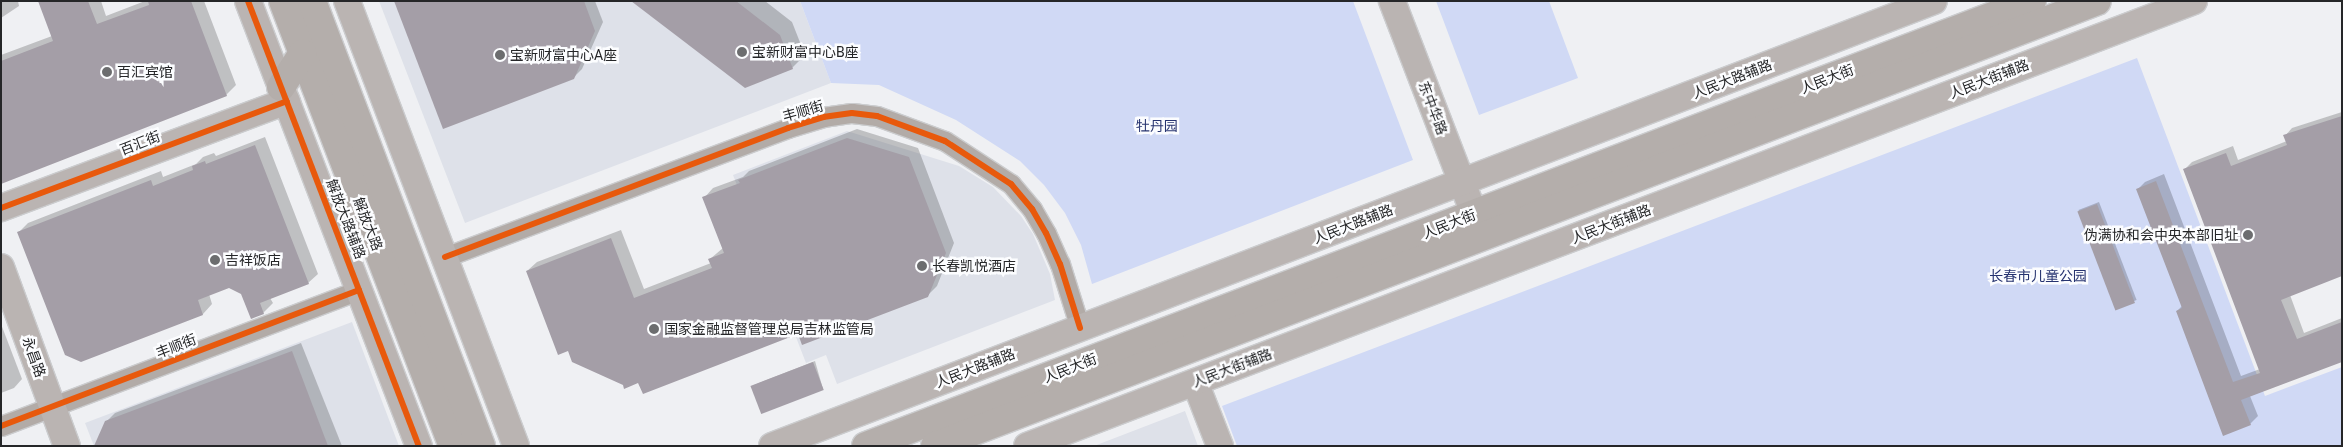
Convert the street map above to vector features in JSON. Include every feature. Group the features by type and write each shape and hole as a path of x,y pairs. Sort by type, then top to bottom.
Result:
{"main road":[{"name":"解放大路辅路","path":"248,1 419,446"},
{"name":"解放大路","path":"283,1 453,446"},
{"name":"解放大路","path":"312,1 481,446"},
{"path":"347,1 516,446"},
{"name":"东中华路","path":"1392,1 1474,214"},
{"name":"人民大路辅路","path":"772,446 1934,1"},
{"name":"人民大街","path":"866,446 2032,1"},
{"name":"人民大街","path":"935,446 2097,1"},
{"name":"人民大街辅路","path":"1027,446 2194,1"},
{"path":"284,94 303,52"},
{"name":"百汇街","path":"1,208 284,94"},
{"name":"永昌路","path":"1,267 68,446"},
{"path":"1195,382 1220,446"}],"street":[{"name":"丰顺街","path":"445,257 788,128 823,117 852,113 877,116 945,141 1011,184 1032,209 1046,233 1060,264 1080,328"},
{"name":"丰顺街","path":"1,426 360,290"}],"shaded area":[{"path":"379,1 800,1 831,83 465,223"},
{"path":"847,131 959,166 993,187 1021,216 1033,234 1050,274 1055,300 837,384 826,355 806,363 733,175"},
{"path":"352,322 399,446 94,446 85,423"},
{"path":"1185,411 1198,446 1094,446"}],"green space":[{"name":"牡丹园","path":"800,1 1353,1 1413,160 1092,284 1081,245 1065,213 1044,185 1020,161 956,120 879,85 831,83"},
{"path":"1436,1 1549,1 1578,78 1479,115"},
{"name":"长春市儿童公园","path":"2137,58 2265,396 2342,367 2342,446 1237,446 1222,406"}],"building":[{"path":"38,1 88,1 97,24 149,5 148,1 191,1 227,96 1,184 1,61 53,41"},
{"name":"宝新财富中心A座","path":"394,1 584,1 595,31 574,79 443,129"},
{"name":"宝新财富中心B座","path":"631,1 736,1 780,35 793,69 745,88"},
{"name":"伪满协和会中央本部旧址","path":"2342,116 2342,276 2281,300 2297,339 2342,322 2342,362 2241,400 2251,425 2223,436 2176,311 2182,308 2136,189 2156,181 2233,382 2260,373 2183,169 2226,153 2231,166 2287,145 2283,135"},
{"path":"847,138 909,157 946,253 928,297 802,345 798,334 643,394 638,383 624,389 623,385 572,362 568,351 558,355 526,271 611,238 634,298 712,268 708,259 724,253 702,197 740,183 738,180"},
{"name":"吉祥饭店","path":"255,145 309,284 260,303 264,314 251,319 241,294 229,288 198,300 203,315 81,362 65,355 17,232 151,180 153,186 193,170 192,166 205,161 206,164"},
{"path":"2097,204 2135,303 2115,310 2077,212"},
{"path":"292,351 328,446 94,446 105,421"},
{"path":"813,362 824,390 761,414 750,386"}],"cycle path":[{"path":"248,1 419,446"},
{"path":"1,208 287,101"},
{"path":"445,257 788,128 823,117 852,113 877,116 945,141 1011,184 1032,209 1046,233 1060,264 1080,328"},
{"path":"1,426 359,290"}],"place":[{"name":"宝新财富中心B座","path":"742,52"},
{"name":"宝新财富中心A座","path":"500,55"},
{"name":"百汇宾馆","path":"107,72"},
{"name":"伪满协和会中央本部旧址","path":"2248,235"},
{"name":"吉祥饭店","path":"215,260"},
{"name":"长春凯悦酒店","path":"922,266"},
{"name":"国家金融监督管理总局吉林监管局","path":"654,329"}]}
